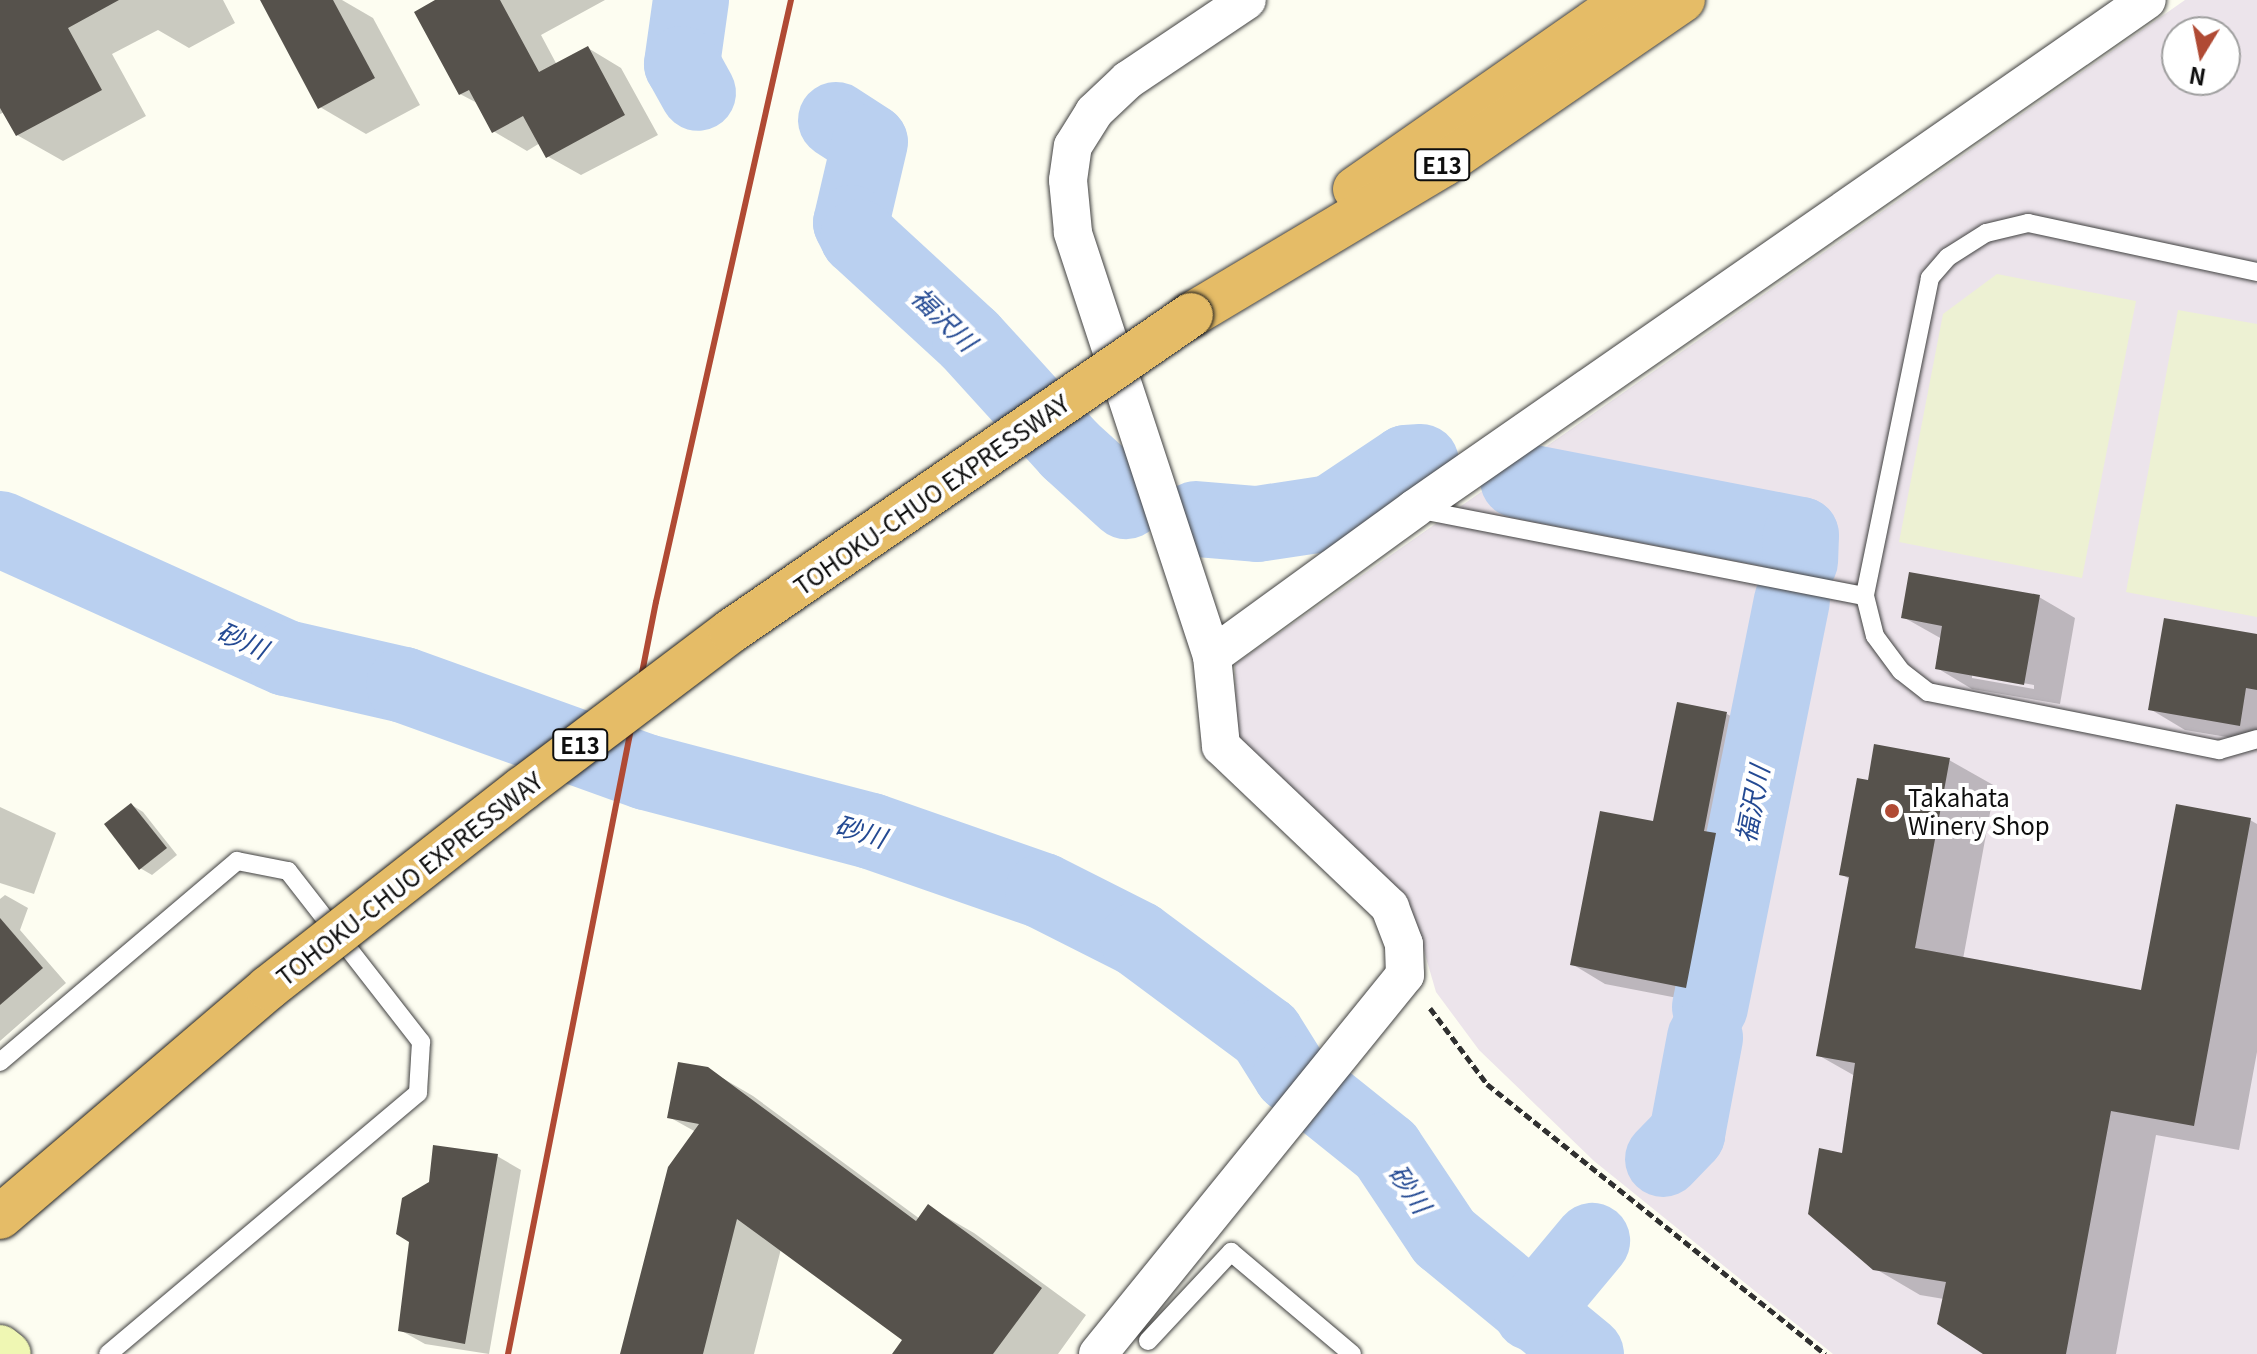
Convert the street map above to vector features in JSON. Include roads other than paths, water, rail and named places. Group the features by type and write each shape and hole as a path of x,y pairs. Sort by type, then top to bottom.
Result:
{"highway":[{"name":"TOHOKU-CHUO EXPRESSWAY","path":"0,1217 268,988 522,789 731,631 1191,315 1423,138 1626,0"},
{"name":"TOHOKU-CHUO EXPRESSWAY","path":"1191,315 1444,164 1683,0"}],"main road":[{"path":"0,1347 9,1354"}],"street":[{"path":"1098,1354 1210,1211 1394,989 1404,944 1390,907 1221,746 1212,656 1073,232 1068,180 1073,146 1094,112 1128,80 1247,0"},
{"path":"1212,656 1414,509 2147,0"}],"lane":[{"path":"2257,272 2028,223 1986,233 1948,257 1930,278 1865,596 1875,636 1901,671 1928,692 2219,750 2257,739"},
{"path":"1414,509 1865,596"},
{"path":"0,1062 237,861 288,871 421,1042 418,1093 108,1354"},
{"path":"1148,1341 1231,1252 1352,1354"}],"waterway":[{"name":"福沢川","path":"691,0 682,64 698,93"},
{"name":"福沢川","path":"836,120 870,142 851,223 858,237 970,340 1070,450 1126,501"},
{"name":"福沢川","path":"1196,519 1257,524 1331,513 1406,463 1421,462"},
{"name":"福沢川","path":"1518,480 1801,535 1800,561"},
{"name":"砂川","path":"0,529 286,658 404,685 646,772 871,831 1043,891 1138,939 1266,1034 1291,1074 1386,1150 1444,1237 1586,1354"},
{"name":"福沢川","path":"1710,1007 1792,601"},
{"name":"福沢川","path":"1663,1159 1687,1134 1705,1038"},
{"name":"福沢川","path":"1532,1313 1592,1241"}],"railway":[{"path":"508,1354 656,602 791,0"}],"place":[{"name":"Takahata Winery Shop","path":"1892,811"}]}
